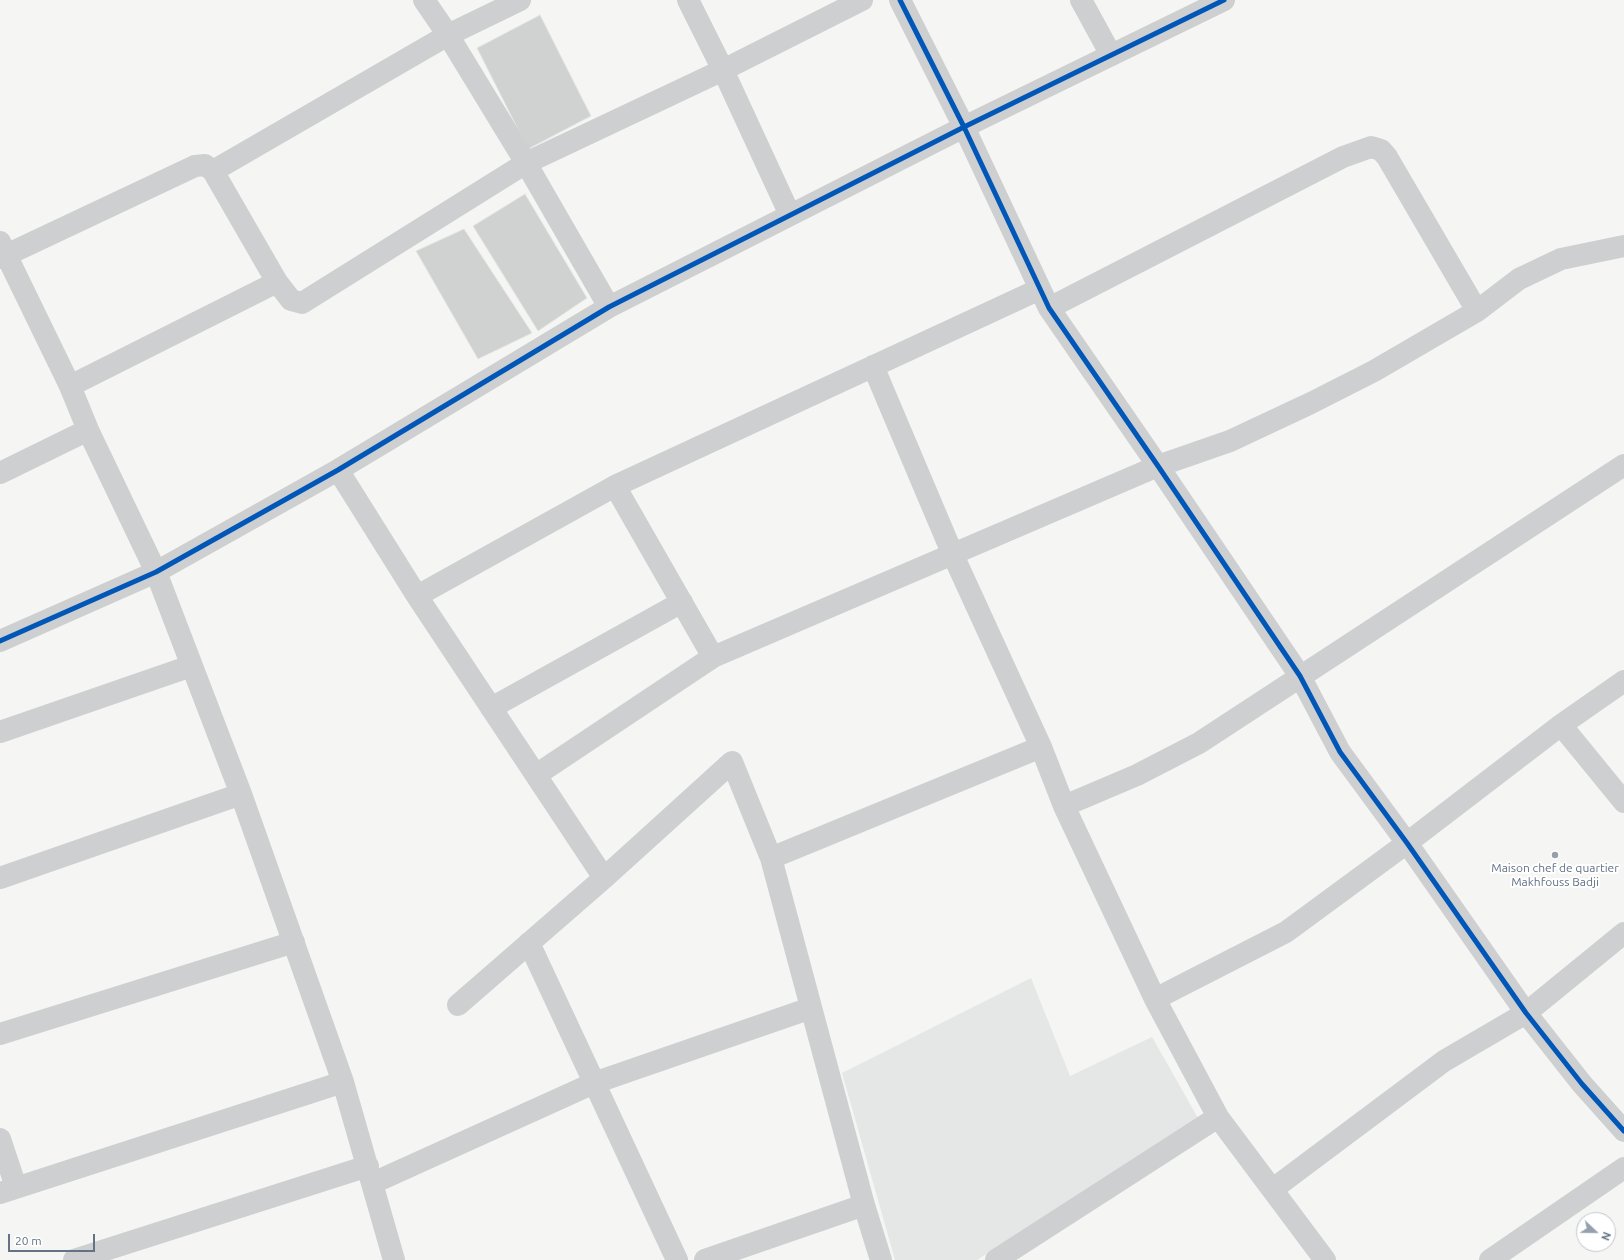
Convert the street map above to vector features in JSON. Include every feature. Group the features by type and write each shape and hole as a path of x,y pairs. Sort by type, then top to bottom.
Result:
{"street":[{"path":"424,0 448,35 526,163 609,307"},
{"path":"213,171 448,35 520,0"},
{"path":"688,0 723,70 790,215"},
{"path":"394,1260 371,1174 343,1082 241,794 156,572 88,430 70,386 2,251 195,166 205,166 213,171 277,282 291,300 302,302 526,163 723,70 862,0"},
{"path":"900,0 964,127 1044,299 1300,676 1340,752 1407,843 1526,1013 1582,1084 1624,1131"},
{"path":"1081,0 1111,55"},
{"path":"0,641 156,572 338,470 609,307 964,127 1224,0"},
{"path":"417,596 616,486 873,366 1044,299 1343,157 1371,147 1381,150 1387,157 1477,311"},
{"path":"536,775 713,657 1158,466 1230,440 1311,403 1374,371 1477,311 1519,279 1561,259 1624,246"},
{"path":"70,386 277,282"},
{"path":"873,366 953,555 1041,747 1064,806 1155,999 1218,1117 1325,1260"},
{"path":"0,473 88,430"},
{"path":"1064,806 1136,775 1199,743 1624,465"},
{"path":"338,470 417,596 604,878"},
{"path":"616,486 713,657"},
{"path":"491,708 682,602"},
{"path":"0,732 192,666"},
{"path":"1155,999 1286,932 1624,680"},
{"path":"1561,726 1624,802"},
{"path":"771,858 1041,747"},
{"path":"458,1005 604,878 732,762 771,858 864,1205 881,1260"},
{"path":"0,878 241,794"},
{"path":"1272,1189 1444,1061 1526,1013 1624,933"},
{"path":"0,1034 294,942"},
{"path":"530,943 677,1260"},
{"path":"74,1260 124,1252 371,1174 594,1083 811,1008"},
{"path":"0,1139 8,1190 343,1082"},
{"path":"996,1260 1218,1117"},
{"path":"1490,1260 1624,1168"},
{"path":"704,1260 864,1205"}],"shaded area":[{"path":"1031,978 1070,1076 1152,1037 1198,1118 977,1260 895,1260 842,1073"}],"building":[{"path":"540,15 591,116 528,149 477,48"},
{"path":"525,194 587,298 538,331 473,226"},
{"path":"464,229 532,333 478,359 416,251"}],"cycle path":[{"path":"900,0 964,127 1049,308 1300,676 1340,752 1407,843 1526,1013 1582,1084 1624,1131"},
{"path":"0,641 156,572 338,470 609,307 964,127 1224,0"}],"place":[{"name":"Maison chef de quartier Makhfouss Badji","path":"1555,855"}]}
